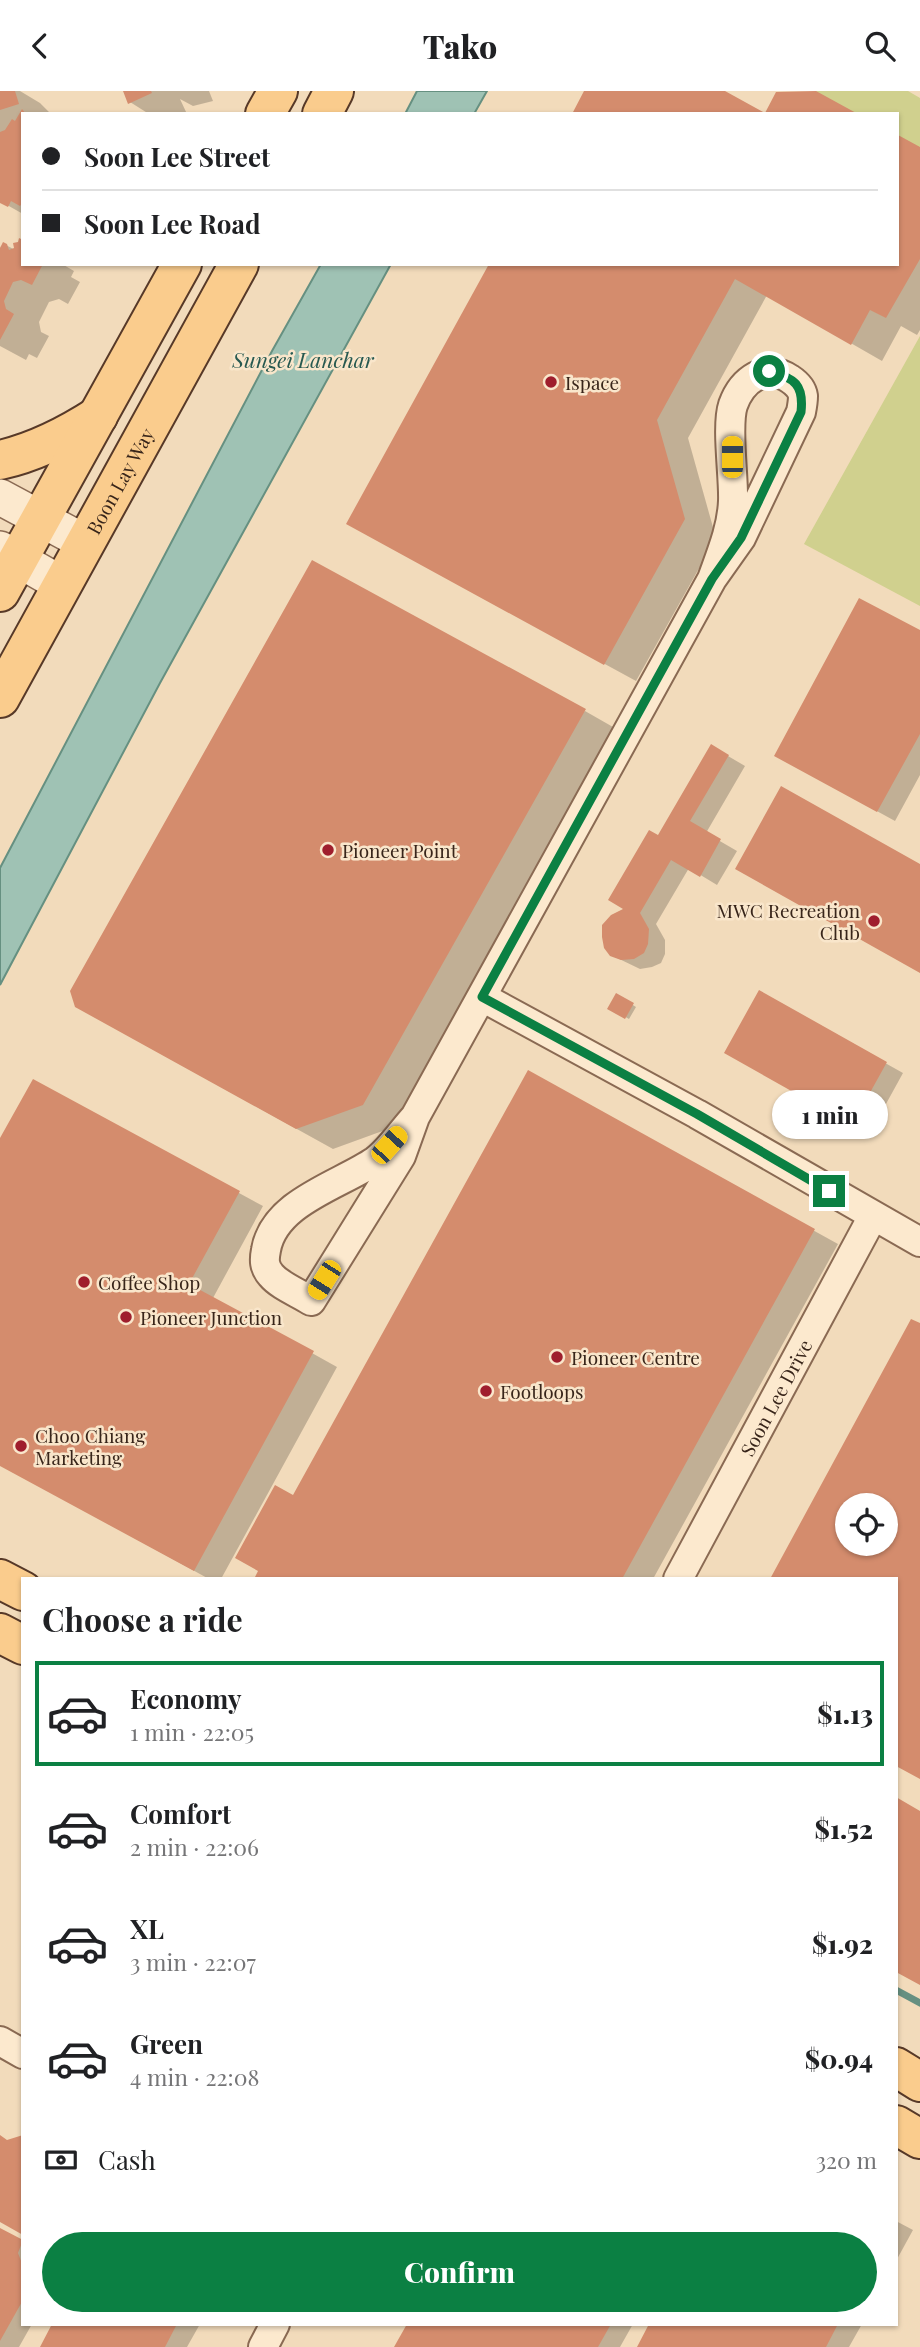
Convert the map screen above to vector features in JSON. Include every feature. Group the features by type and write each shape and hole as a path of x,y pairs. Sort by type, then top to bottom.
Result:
{"main road":[{"path":"266,112 278,91"},
{"path":"323,112 334,91"},
{"path":"6,567 41,518 181,266"},
{"name":"Boon Lay Way","path":"0,698 238,266"},
{"path":"0,460 19,456 62,439 98,416"},
{"path":"0,1579 21,1590"},
{"path":"0,1633 21,1644"},
{"path":"898,2068 920,2082"},
{"path":"898,2126 920,2139"}],"street":[{"path":"415,1117 377,1160 300,1202 284,1217 267,1240 264,1259 273,1278 312,1301 401,1156 415,1117 712,579 741,538 801,412 803,395 796,383 783,375 769,371 749,379 738,391 732,409 733,501 728,532 712,579"},
{"path":"0,497 86,543"},
{"path":"6,567 62,585"},
{"path":"482,997 697,1114 920,1242"},
{"name":"Soon Lee Drive","path":"679,1577 873,1216"},
{"path":"0,2041 21,2053"},
{"path":"263,2347 274,2326"}],"green space":[{"path":"814,91 908,91 920,98 920,150 899,138 899,112 851,112"},
{"path":"920,336 920,606 804,544"}],"water":[{"path":"417,91 487,91 475,112 406,112"},
{"name":"Sungei Lanchar","path":"320,266 390,266 160,683 0,985 0,868 272,351"}],"building":[{"path":"0,91 15,91 19,104 0,110"},
{"path":"123,91 151,91 152,93 128,104"},
{"path":"584,91 725,91 763,112 573,112"},
{"path":"816,91 854,112 766,112 776,92"},
{"path":"22,109 24,112 21,112 21,205 11,201 8,207 0,203 0,132 5,130 12,119 15,121"},
{"name":"Ispace","path":"899,136 920,147 920,259 886,318 870,310 851,345 735,279 657,420 685,519 604,665 346,524 488,266 899,266"},
{"path":"19,238 21,239 21,266 42,266 32,285 21,280 13,282 4,301 6,309 14,314 0,340 0,248 3,242 9,250 14,248 13,243 18,242"},
{"name":"Pioneer Point","path":"312,560 586,709 363,1105 296,1129 75,1007 70,991"},
{"path":"859,598 920,630 920,734 877,812 774,756"},
{"path":"711,744 729,755 690,821 721,839 700,877 671,860 640,913 649,929 644,953 634,959 621,960 610,956 604,948 602,925 611,915 623,909 608,900 649,830 658,835"},
{"name":"MWC Recreation Club","path":"781,786 920,864 920,973 735,869"},
{"name":"MWC Recreation Club","path":"759,990 887,1062 852,1125 724,1053"},
{"path":"616,993 634,1003 625,1019 607,1009"},
{"name":"Pioneer Centre","path":"528,1070 815,1229 623,1577 255,1577 258,1571 235,1558 275,1485 293,1495"},
{"name":"Pioneer Junction","path":"33,1079 240,1191 189,1284 314,1351 194,1571 0,1466 0,1138"},
{"path":"911,1319 920,1323 920,1779 898,1767 898,1577 771,1577"},
{"path":"898,1798 920,1811 920,1985 898,1973"},
{"path":"0,2135 7,2140 21,2136 21,2234 0,2222"},
{"path":"0,2228 21,2239 18,2253 21,2261 21,2304 0,2341"},
{"path":"51,2326 176,2326 165,2347 40,2347"},
{"path":"406,2326 610,2326 598,2347 394,2347"},
{"path":"648,2326 837,2326 826,2347 637,2347"}],"waterway":[{"path":"898,1991 920,2003"}],"place":[{"name":"Ispace","path":"551,382"},
{"name":"Pioneer Point","path":"328,850"},
{"name":"MWC Recreation Club","path":"874,921"},
{"name":"Coffee Shop","path":"84,1282"},
{"name":"Pioneer Junction","path":"126,1317"},
{"name":"Pioneer Centre","path":"557,1357"},
{"name":"Footloops","path":"486,1391"},
{"name":"Choo Chiang Marketing","path":"21,1446"}],"route":[{"path":"769,371 796,383 803,395 801,412 741,538 712,579 482,997 697,1114 829,1191"}]}
